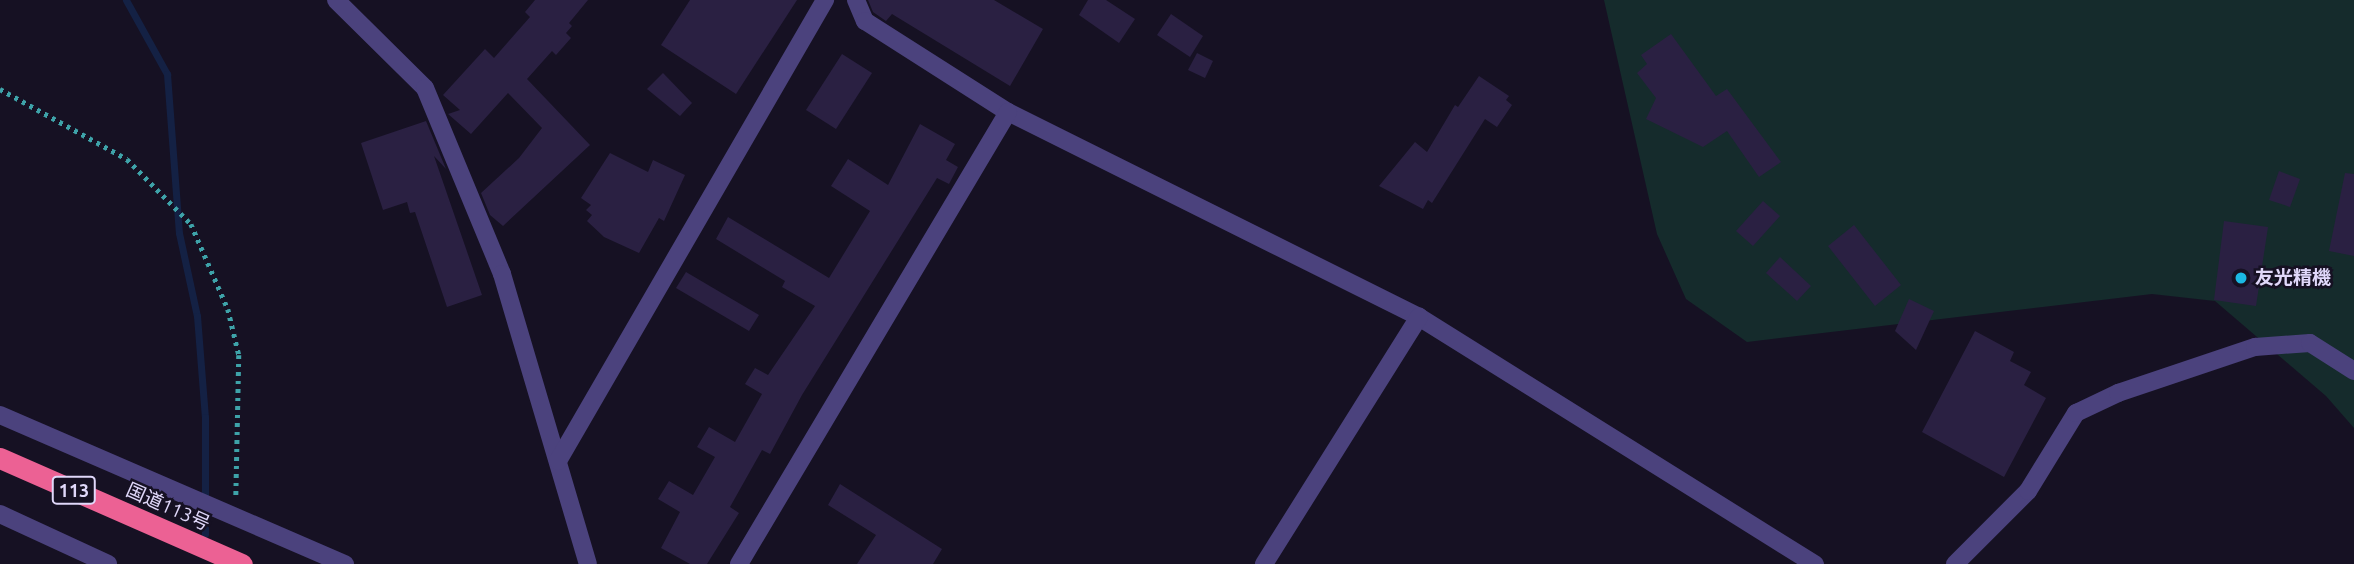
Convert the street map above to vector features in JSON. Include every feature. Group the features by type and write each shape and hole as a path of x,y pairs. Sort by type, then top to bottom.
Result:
{"highway":[{"name":"国道113号","path":"0,458 242,564"}],"street":[{"path":"336,0 425,88 502,274 588,564"},
{"path":"558,461 825,0"},
{"path":"856,0 865,22 1008,112 1419,317 1815,564"},
{"path":"739,564 1008,112"},
{"path":"1264,564 1419,317"},
{"path":"1955,564 2028,491 2076,413 2118,393 2255,347 2310,343 2354,371"},
{"path":"0,415 345,564"},
{"path":"0,514 108,564"}],"path":[{"path":"0,89 127,159 191,224 228,309 239,355 242,398 228,515"}],"green space":[{"path":"1604,0 2354,0 2354,428 2326,396 2215,301 2152,294 1747,342 1686,299 1657,234"}],"building":[{"path":"535,0 588,0 569,23 572,26 566,33 571,38 556,55 552,51 527,79 590,145 503,226 490,215 481,193 519,158 542,128 508,93 471,134 448,114 460,110 443,95 485,49 494,58 530,17 525,12"},
{"path":"690,0 797,0 736,94 661,45"},
{"path":"868,0 994,0 1043,29 1010,86 892,14 886,21 873,12"},
{"path":"1088,0 1106,0 1135,19 1119,43 1079,15"},
{"path":"1171,14 1203,36 1190,57 1157,35"},
{"path":"1671,34 1716,96 1727,89 1781,162 1759,177 1727,131 1703,147 1646,119 1656,98 1637,73 1647,64 1641,55"},
{"path":"1197,53 1213,61 1205,78 1188,70"},
{"path":"842,54 872,73 836,129 806,110"},
{"path":"663,73 692,103 680,116 647,89"},
{"path":"1479,76 1509,96 1506,100 1512,105 1497,127 1485,119 1432,203 1428,200 1423,209 1379,186 1415,142 1427,152 1455,105 1458,107"},
{"path":"426,121 446,169 434,156 482,295 447,307 415,212 410,213 407,202 383,210 361,143"},
{"path":"920,124 955,144 946,160 958,167 949,184 937,178 802,395 770,454 762,450 730,507 739,513 707,564 690,564 661,548 680,512 658,499 669,481 693,495 715,457 697,447 709,427 735,442 762,394 745,384 755,368 768,375 815,306 782,287 785,281 716,239 728,217 829,278 870,211 831,186 848,159 888,185"},
{"path":"610,153 648,172 653,160 685,175 664,221 659,218 639,253 604,237 587,221 592,215 586,210 591,205 581,198"},
{"path":"2279,171 2300,179 2290,207 2269,200"},
{"path":"2345,173 2354,174 2354,256 2329,251"},
{"path":"1763,201 1780,216 1753,246 1736,231"},
{"path":"2224,221 2268,227 2256,306 2214,300"},
{"path":"1854,225 1901,285 1875,306 1828,246"},
{"path":"1780,257 1811,286 1797,301 1766,273"},
{"path":"686,272 759,315 749,331 676,288"},
{"path":"1909,299 1934,311 1916,350 1895,331"},
{"path":"1975,331 2014,352 2010,361 2031,372 2024,385 2046,398 2004,477 1922,432"},
{"path":"840,484 942,549 933,564 857,564 876,535 828,505"}],"waterway":[{"path":"126,0 167,74 179,233 197,316 205,417 205,534"}],"place":[{"name":"友光精機","path":"2241,278"}]}
